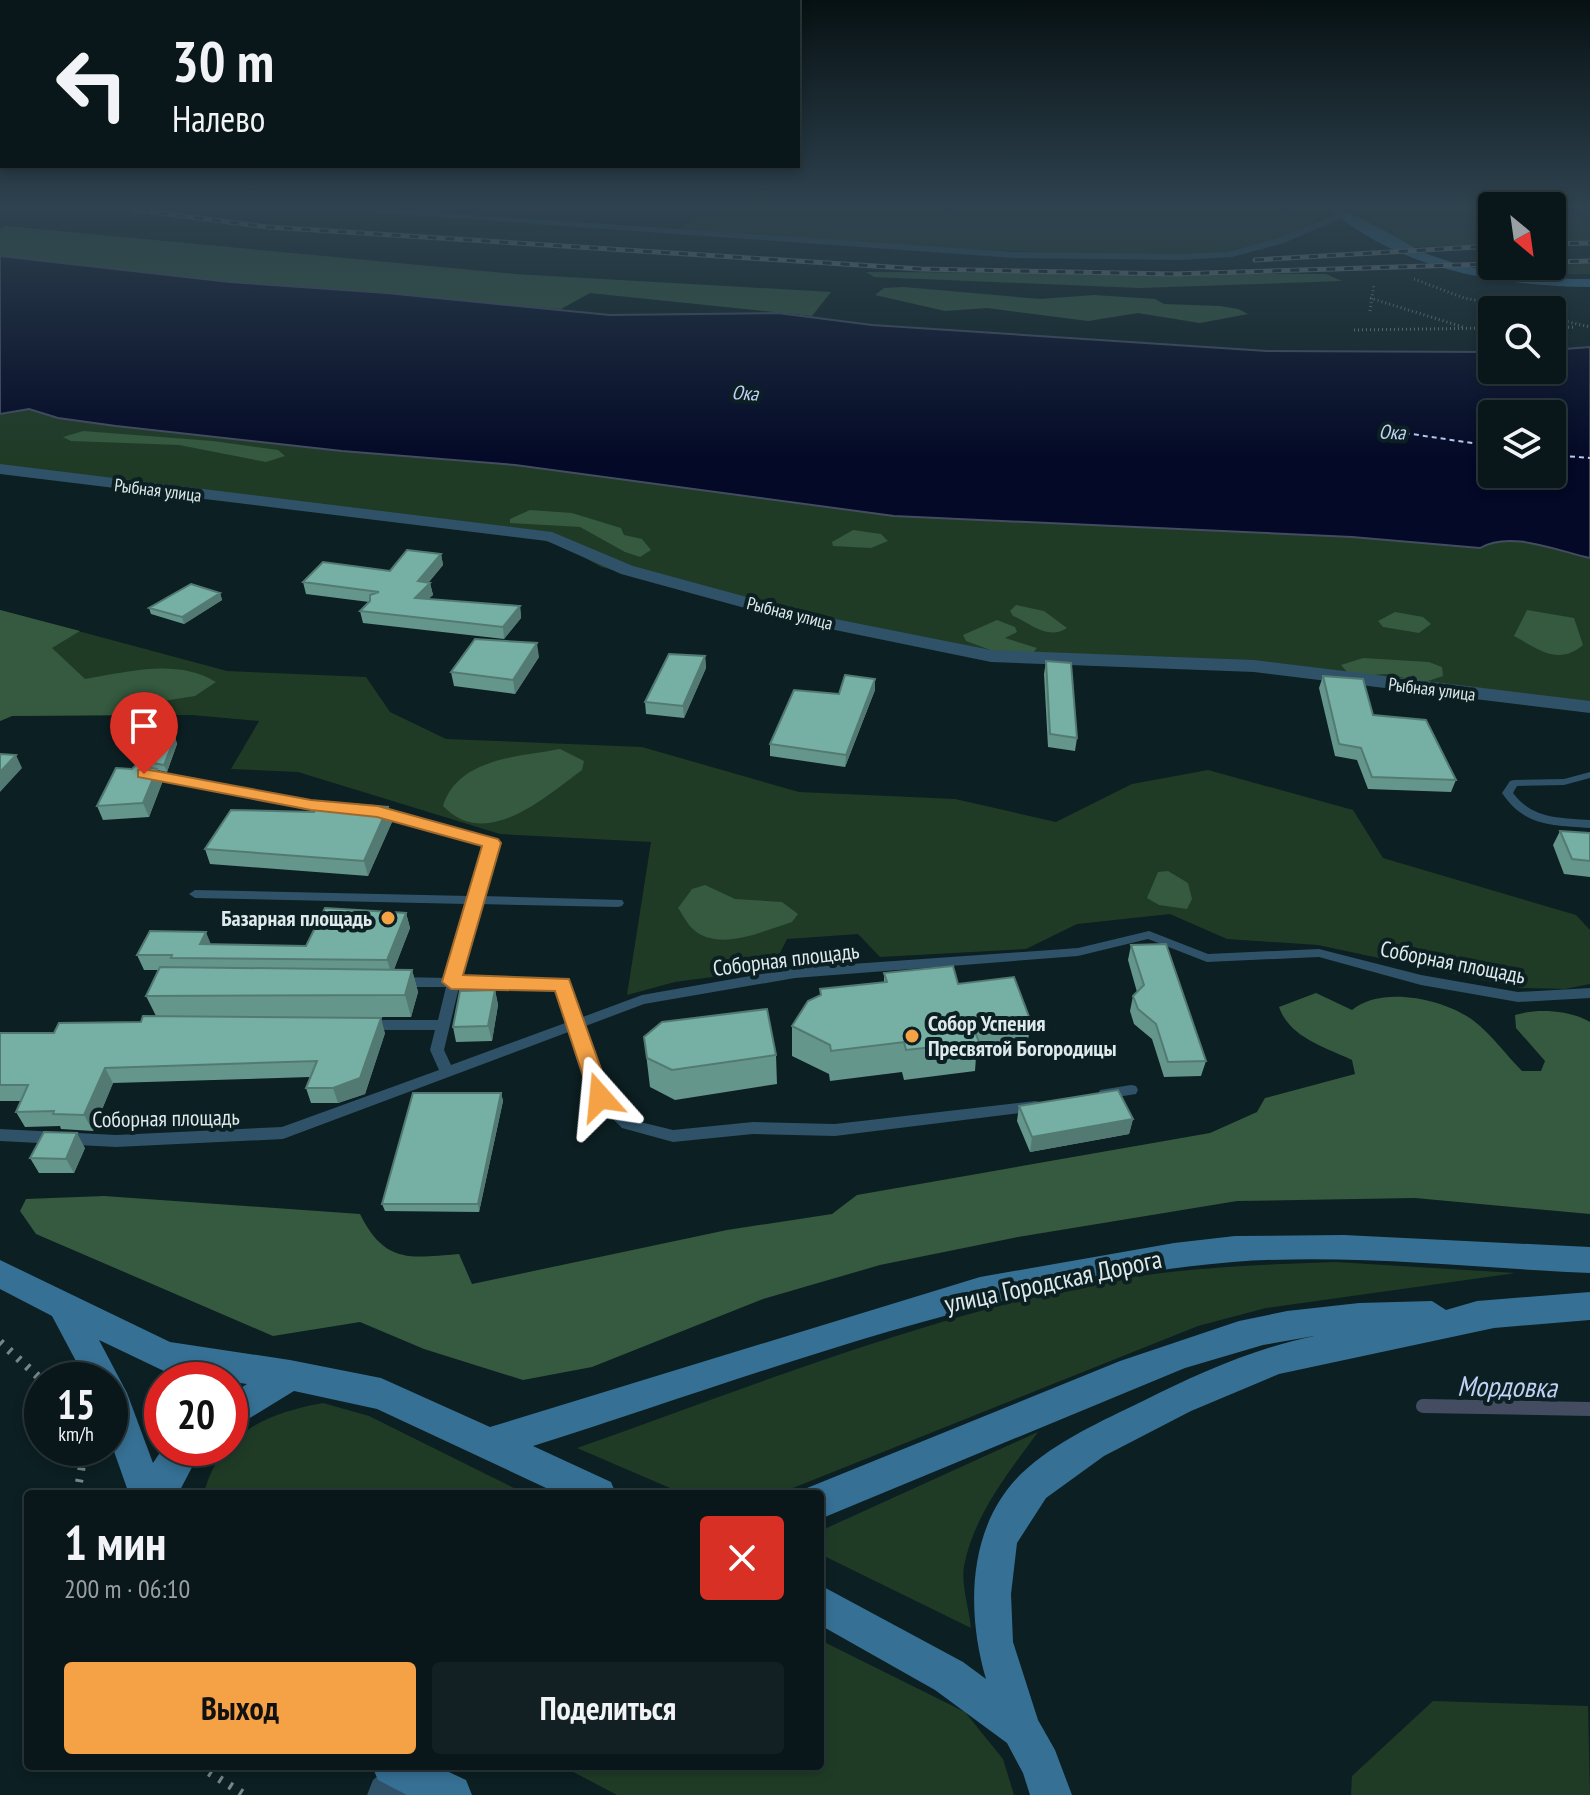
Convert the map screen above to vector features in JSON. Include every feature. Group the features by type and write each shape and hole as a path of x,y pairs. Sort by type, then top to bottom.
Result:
{"main road":[{"name":"улица Городская Дорога","path":"488,1444 980,1291 1174,1256 1235,1249 1344,1248 1590,1260"},
{"path":"0,1274 166,1357 290,1375 381,1394 589,1490"},
{"path":"824,1499 1114,1380 1241,1336 1355,1316 1490,1315 1590,1306"},
{"path":"65,1309 94,1362"},
{"path":"1051,1795 1041,1764 1021,1729 994,1642 992,1594 1000,1537 1034,1486 1092,1444 1179,1400 1276,1359 1490,1315"},
{"path":"248,1402 290,1375"},
{"path":"128,1442 146,1490"},
{"path":"161,1490 171,1466"},
{"path":"824,1606 949,1676 1021,1729"},
{"path":"396,1779 451,1795"}],"street":[{"name":"Рыбная улица","path":"0,469 552,537 627,570 803,618 991,656 1254,666 1590,707"}],"lane":[{"path":"144,774 194,786 351,809"},
{"path":"1590,775 1564,782 1514,783 1507,793 1516,808 1539,820 1590,824"},
{"path":"365,810 492,843 451,982 437,1050 447,1073"},
{"path":"195,894 618,903"},
{"name":"Соборная площадь","path":"0,1135 116,1141 283,1133 642,1000 795,973 1078,952 1149,935 1207,958 1319,953 1421,980 1518,997 1590,993"},
{"path":"390,982 562,984 600,1097 627,1124 673,1136 753,1128 835,1130 1055,1103"},
{"path":"347,1025 442,1025"},
{"path":"1086,1098 1131,1090"}],"path":[{"path":"1370,311 1372,292"},
{"path":"1448,292 1478,301"},
{"path":"1370,298 1411,312 1433,315 1467,329"},
{"path":"1566,322 1583,327"},
{"path":"1566,328 1590,327"},
{"path":"1354,330 1478,329"},
{"path":"0,1342 24,1364"},
{"path":"78,1490 82,1466"},
{"path":"205,1770 245,1795"}],"green space":[{"path":"350,292 831,292 812,316 590,293 561,309"},
{"path":"879,292 958,292 1040,299 1094,295 1155,299 1164,304 1220,306 1248,314 1200,323 1138,313 1088,321 987,308 945,311 875,295"},
{"path":"29,409 58,418 116,426 342,451 515,465 894,516 1352,537 1480,548 1506,541 1534,544 1590,558 1590,710 1261,670 990,660 601,567 566,547 528,536 0,472 0,414"},
{"path":"83,431 213,441 278,450 285,456 266,462 179,445 71,441 63,437"},
{"path":"530,510 572,513 621,528 624,535 642,539 651,550 640,557 580,527 510,523 510,519"},
{"path":"853,530 881,534 888,541 871,548 833,546 832,542"},
{"path":"1016,605 1044,611 1067,628 1053,633 1039,630 1013,616 1010,611"},
{"path":"0,610 227,671 366,677 390,712 446,739 642,747 799,792 955,799 1056,822 1132,784 1208,770 1353,810 1383,858 1576,915 1590,930 1590,984 1565,989 1519,988 1318,945 1227,939 1170,914 1077,924 1026,949 880,957 858,934 787,939 772,969 675,982 627,995 651,842 500,834 298,772 231,769 259,721 192,715 12,716 0,721"},
{"path":"0,610 80,631 52,648 85,679 169,669 185,670 216,682 195,696 132,706 126,715 12,716 0,721"},
{"path":"1527,610 1574,618 1583,645 1557,655 1514,636"},
{"path":"1395,612 1423,617 1431,624 1419,633 1383,627 1378,621"},
{"path":"997,620 1015,627 1017,632 1005,638 1037,648 1032,654 1004,655 966,641 963,635"},
{"path":"1363,658 1429,662 1442,667 1443,676 1425,682 1385,674 1361,676 1347,672 1341,665"},
{"path":"560,749 584,761 582,770 533,806 496,822 478,823 460,819 443,806 451,790 476,769 491,762"},
{"path":"1168,871 1188,883 1192,899 1187,909 1159,905 1147,898 1158,872"},
{"path":"705,885 735,899 782,902 798,914 792,922 742,938 703,936 691,927 678,908 692,889"},
{"path":"1316,993 1352,1010 1365,1002 1396,997 1447,1006 1481,1027 1522,1071 1541,1071 1545,1061 1516,1028 1515,1015 1553,1011 1590,1022 1590,1214 1415,1198 1237,1201 1018,1237 880,1265 763,1299 592,1367 523,1380 424,1349 360,1322 273,1336 36,1234 20,1211 26,1199 104,1196 360,1214 369,1230 389,1250 412,1256 459,1254 472,1284 727,1230 832,1214 857,1195 1210,1133 1257,1112 1265,1098 1355,1074 1352,1060 1300,1034 1284,1018 1279,1007"},
{"path":"1335,1262 1516,1273 1266,1308 1198,1326 788,1490 675,1490 577,1448 829,1358 957,1317 1087,1285 1179,1271"},
{"path":"323,1403 369,1416 518,1490 205,1490 215,1466 248,1466 248,1430 283,1413"},
{"path":"1038,1432 994,1495 969,1547 964,1581 971,1628 824,1556 824,1529"},
{"path":"824,1642 965,1712 1003,1759 1014,1795 617,1795 570,1770 824,1770"},
{"path":"1433,1701 1588,1706 1590,1795 1351,1795 1352,1776"}],"water":[{"name":"Ока","path":"0,292 369,292 610,315 778,313 872,325 1267,351 1478,352 1478,384 1566,384 1566,349 1590,347 1590,558 1520,541 1492,543 1480,548 1352,537 894,516 515,465 342,451 58,418 29,409 0,414"}],"building":[{"path":"407,550 441,554 418,581 430,583 415,598 520,606 503,627 360,611 370,601 370,595 379,592 303,582 323,562 390,571"},
{"path":"191,584 220,593 182,617 149,608"},
{"path":"475,639 537,643 513,680 451,672"},
{"path":"669,654 705,656 683,706 645,702"},
{"path":"1046,661 1071,663 1077,738 1050,734"},
{"path":"845,675 875,679 846,755 770,744 794,690 839,694"},
{"path":"1323,676 1363,679 1373,715 1426,720 1456,780 1372,777 1361,748 1339,744"},
{"path":"175,737 164,765 148,762"},
{"path":"0,754 16,755 0,772"},
{"path":"136,765 157,769 143,803 97,806 116,768 132,769"},
{"path":"320,802 388,807 364,861 205,849 231,810 314,812"},
{"path":"1560,831 1590,833 1590,861 1572,859"},
{"path":"325,908 406,913 387,960 137,955 150,931 206,932 200,944 306,946"},
{"path":"1166,944 1206,1061 1168,1062 1156,1024 1138,1009 1133,996 1144,985 1131,945"},
{"path":"953,966 958,984 1014,977 1031,1022 974,1029 979,1042 906,1050 904,1042 831,1051 830,1045 792,1026 808,1001 821,995 820,989 887,982 884,973"},
{"path":"160,967 412,970 405,995 146,996"},
{"path":"495,990 488,1026 453,1027 460,991"},
{"path":"767,1009 776,1055 672,1070 647,1058 644,1037 662,1022"},
{"path":"143,1016 381,1018 360,1078 333,1088 306,1088 317,1061 105,1068 84,1115 53,1114 54,1111 16,1112 28,1085 0,1085 0,1033 54,1033 59,1023 141,1022"},
{"path":"1118,1090 1133,1119 1032,1137 1019,1106"},
{"path":"413,1093 501,1093 478,1204 382,1204"},
{"path":"44,1132 77,1133 66,1159 30,1158"}],"waterway":[{"name":"Мордовка","path":"1423,1406 1590,1409"}],"ferry route":[{"path":"1405,433 1478,444"},
{"path":"1566,456 1590,458"}],"place":[{"name":"Базарная площадь","path":"388,918"},
{"name":"Собор Успения Пресвятой Богородицы","path":"912,1036"}],"route":[{"path":"144,774 194,786 311,805 378,812 492,843 451,982 562,984 600,1097"}]}
